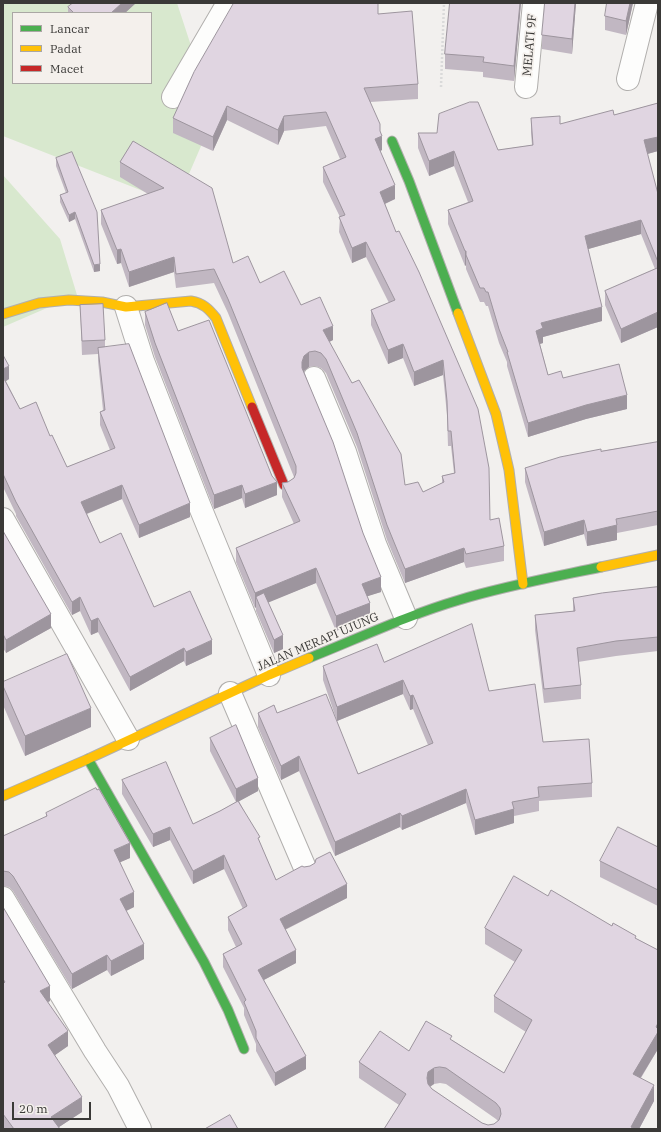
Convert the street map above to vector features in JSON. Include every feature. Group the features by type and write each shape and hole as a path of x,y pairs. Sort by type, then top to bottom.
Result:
{"street":[{"path":"172,97 228,3"},
{"name":"MELATI 9F","path":"526,87 534,3"},
{"path":"628,78 647,3"},
{"path":"392,140 409,181 496,414 509,470 523,584"},
{"path":"3,314 39,303 69,300 102,302 126,306 191,301 208,307 216,318 284,485"},
{"path":"126,306 143,361 200,507 269,675"},
{"path":"314,378 345,452 375,544 406,618"},
{"path":"3,519 128,739"},
{"name":"JALAN MERAPI UJUNG","path":"3,796 88,759 128,739 269,675 406,618 459,600 523,584 658,555"},
{"path":"230,693 305,868"},
{"path":"88,759 204,962 228,1010 244,1049"},
{"path":"3,898 95,1051 118,1086 140,1129"}],"path":[{"path":"441,87 444,3"}],"green space":[{"path":"3,3 177,3 214,116 176,204 3,136"},
{"path":"3,175 60,239 77,295 3,327"}],"building":[{"path":"73,3 122,3 112,12 73,12 68,7"},
{"path":"234,3 378,3 378,14 412,11 418,84 364,88 380,124 382,136 375,139 395,185 380,192 396,232 399,231 419,272 478,409 489,468 490,520 499,518 504,546 466,554 464,548 405,569 387,525 357,433 326,359 321,353 315,351 309,352 304,356 302,368 333,442 363,533 381,577 362,584 370,603 336,616 316,568 255,593 236,548 300,521 282,483 288,482 294,478 296,466 228,299 214,269 176,274 174,257 129,272 121,249 117,250 101,210 164,188 120,162 133,141 212,188 233,263 248,256 260,283 284,271 301,305 320,297 333,326 323,330 352,383 359,380 401,454 405,485 418,482 423,492 444,482 442,476 455,473 451,431 448,431 443,360 414,372 403,344 388,350 371,310 395,300 366,242 352,248 339,217 345,215 323,167 346,157 326,112 284,116 278,130 227,106 213,137 173,118 194,72"},
{"path":"450,3 520,3 514,66 483,62 484,57 445,54"},
{"path":"545,3 575,3 572,39 542,35"},
{"path":"607,3 630,3 626,21 605,16"},
{"path":"470,102 478,102 498,150 533,145 531,118 560,116 560,124 613,110 614,115 658,103 658,137 644,140 658,194 658,262 641,220 585,236 602,307 541,323 543,328 536,331 548,375 561,371 563,378 619,364 627,395 586,405 528,423 508,352 499,329 488,292 486,292 484,288 480,288 448,210 473,201 454,151 429,161 418,133 437,133 439,114"},
{"path":"72,152 97,212 100,264 94,265 75,212 69,215 60,195 68,192 56,158"},
{"path":"658,268 658,312 621,329 605,291"},
{"path":"167,303 178,331 209,320 272,476 277,482 245,494 242,485 214,495 155,343 145,312"},
{"path":"103,304 105,340 82,341 80,305"},
{"path":"129,344 190,503 139,525 122,485 81,502 100,543 121,533 154,607 190,591 212,640 186,652 184,648 130,677 98,618 91,621 80,597 72,602 16,502 3,474 3,377 20,409 36,402 50,436 52,435 67,467 115,448 100,412 105,410 98,348"},
{"path":"3,355 9,366 3,369"},
{"path":"658,442 658,511 616,519 617,525 587,532 584,520 544,532 525,468 560,457 601,449 601,451"},
{"path":"3,531 51,614 6,640 3,634"},
{"path":"658,587 658,637 616,641 577,648 581,685 544,689 535,615 575,611 573,598 602,593"},
{"path":"264,593 283,635 274,640 256,597"},
{"path":"472,624 489,691 535,684 543,742 589,739 592,783 538,787 539,797 512,802 514,809 475,820 466,789 402,816 400,813 335,842 299,756 281,766 258,713 274,705 277,713 326,694 358,774 433,743 413,695 410,696 403,680 337,707 323,666 377,644 384,662"},
{"path":"67,654 91,708 25,736 3,686 3,682"},
{"path":"236,725 258,778 236,789 210,738"},
{"path":"166,762 193,824 238,801 260,837 258,838 276,880 302,866 310,866 315,863 316,859 330,852 347,884 280,919 296,950 258,970 306,1056 275,1073 256,1038 256,1031 244,1002 246,1000 223,954 242,944 228,917 247,906 224,855 193,871 170,827 153,834 122,780"},
{"path":"96,788 97,790 99,789 130,843 114,850 134,892 120,899 144,944 111,961 107,955 72,974 13,876 9,872 3,871 3,836 47,816 46,813"},
{"path":"618,827 658,847 658,890 600,861"},
{"path":"514,876 548,896 551,890 612,926 613,923 636,936 635,938 658,950 658,1023 656,1027 658,1032 633,1074 654,1085 631,1127 635,1129 384,1129 406,1094 359,1062 380,1031 409,1051 426,1021 452,1036 450,1039 504,1073 532,1020 494,996 522,950 485,928","holes":["434,1068 446,1068 496,1103 500,1108 501,1114 499,1120 494,1124 488,1125 482,1123 432,1089 428,1084 428,1072"]},
{"path":"3,907 50,986 40,991 68,1031 48,1045 82,1097 51,1117 60,1129 14,1129 3,1114 3,984 5,982 3,979"},
{"path":"230,1115 238,1129 205,1129"}],"traffic: fast":[{"path":"392,141 409,181 458,313"},
{"path":"309,658 402,620 459,600 512,586 601,567"},
{"path":"88,759 204,962 228,1010 244,1049"}],"traffic: slow":[{"path":"3,314 39,303 69,300 102,302 126,307 191,301 199,303 208,309 216,318 252,407"},
{"path":"458,313 496,414 509,470 523,584"},
{"path":"601,567 658,555"},
{"path":"3,796 88,759 309,658"}],"traffic: jam":[{"path":"252,407 284,485"}]}
